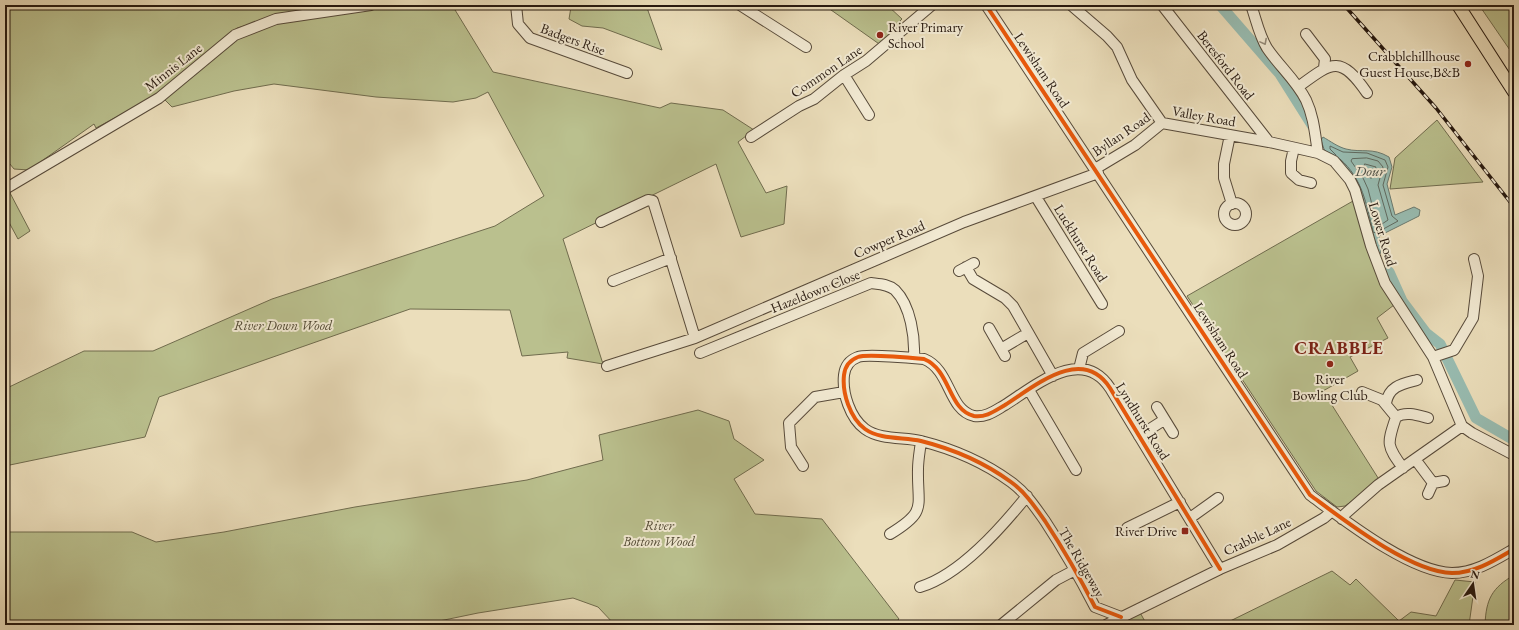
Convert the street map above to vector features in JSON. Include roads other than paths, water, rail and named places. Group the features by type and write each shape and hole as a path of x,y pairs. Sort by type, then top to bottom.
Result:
{"main road":[{"path":"1458,5 1514,92"}],"street":[{"name":"Minnis Lane","path":"5,189 159,98 236,35 276,20 371,5"},
{"name":"Badgers Rise","path":"516,5 518,24 530,38 623,70"},
{"path":"740,5 806,47"},
{"name":"Common Lane","path":"750,137 799,106 814,99 844,75 866,61 932,5"},
{"name":"Lewisham Road","path":"986,5 1310,495 1342,519 1377,542 1416,563 1451,573 1478,568 1514,549"},
{"name":"Valley Road","path":"1071,5 1107,36 1117,47 1132,80 1162,123 1269,142 1318,154"},
{"name":"Beresford Road","path":"1162,5 1269,142"},
{"path":"1251,5 1261,36 1268,48 1298,87 1310,111 1318,154"},
{"path":"1306,34 1325,59 1324,68"},
{"path":"1298,87 1324,68 1336,66 1346,68 1367,92"},
{"path":"844,75 869,115"},
{"name":"Byllan Road","path":"1097,171 1135,145 1162,123"},
{"path":"1230,135 1224,164 1224,178 1232,204"},
{"path":"1294,148 1291,161 1292,173 1299,180 1311,183"},
{"name":"Lower Road","path":"1318,154 1334,161 1350,180 1361,209 1371,246 1385,283 1436,356 1462,426"},
{"name":"Cowper Road","path":"607,366 694,338 964,222 1036,197 1097,171"},
{"name":"Luckhurst Road","path":"1036,197 1102,304"},
{"path":"601,222 648,200 653,201 694,338"},
{"path":"613,280 671,258"},
{"path":"1436,356 1454,350 1473,318 1478,276 1474,259"},
{"path":"966,267 972,279 1005,298 1013,306 1053,376"},
{"name":"Hazeldown Close","path":"700,353 871,283 884,284 894,290 899,296 914,333 914,358"},
{"path":"988,328 1003,352 1028,333"},
{"path":"1079,369 1083,353 1119,331"},
{"name":"Lyndhurst Road","path":"848,363 860,356 924,359 936,366 958,406 969,414 976,416 991,413 1062,371 1079,369 1099,375 1105,381 1220,568"},
{"name":"The Ridgeway","path":"848,363 844,374 844,392 849,406 865,429 876,434 921,441 945,448 988,467 1012,482 1027,496 1068,554 1095,607 1121,617"},
{"path":"1386,403 1390,391 1394,387 1417,380"},
{"path":"1029,390 1076,470"},
{"path":"803,466 791,447 789,423 815,397 844,392"},
{"path":"1362,392 1375,396 1386,403 1396,417"},
{"path":"1157,407 1173,433"},
{"path":"1403,468 1388,444 1396,417 1401,414 1414,414 1428,418"},
{"path":"1139,436 1164,420"},
{"path":"1342,519 1345,514 1378,485 1462,426 1472,433 1514,455"},
{"path":"890,534 908,523 918,510 920,492 918,469 921,441"},
{"path":"1415,459 1433,483"},
{"path":"1433,483 1444,481"},
{"path":"1428,494 1433,483"},
{"path":"920,587 932,584 965,560 999,531 1027,496"},
{"path":"1190,518 1218,498"},
{"path":"1127,528 1180,502"},
{"name":"Crabble Lane","path":"1106,625 1220,568 1277,545 1324,518 1332,511"},
{"path":"1001,625 1056,580 1075,570"}],"water":[{"name":"Dour","path":"1323,137 1346,149 1372,151 1389,157 1392,167 1387,184 1395,215 1414,207 1420,210 1419,216 1379,236 1382,246 1380,254 1377,254 1360,193 1324,149 1321,140"}],"waterway":[{"name":"Dour","path":"1220,5 1280,74 1314,128"},
{"name":"Dour","path":"1389,272 1402,301 1426,333 1440,344 1476,418 1514,440"}],"railway":[{"path":"1344,5 1436,108 1514,207"}],"place":[{"name":"River Primary School","path":"880,35"},
{"name":"Crabblehillhouse Guest House,B&B","path":"1468,64"},
{"name":"River Bowling Club","path":"1330,364"},
{"name":"River Drive","path":"1185,531"}],"district":[{"name":"CRABBLE","path":"1339,347"}],"park label":[{"name":"River Down Wood","path":"283,325"},
{"name":"River Bottom Wood","path":"659,534"}]}
